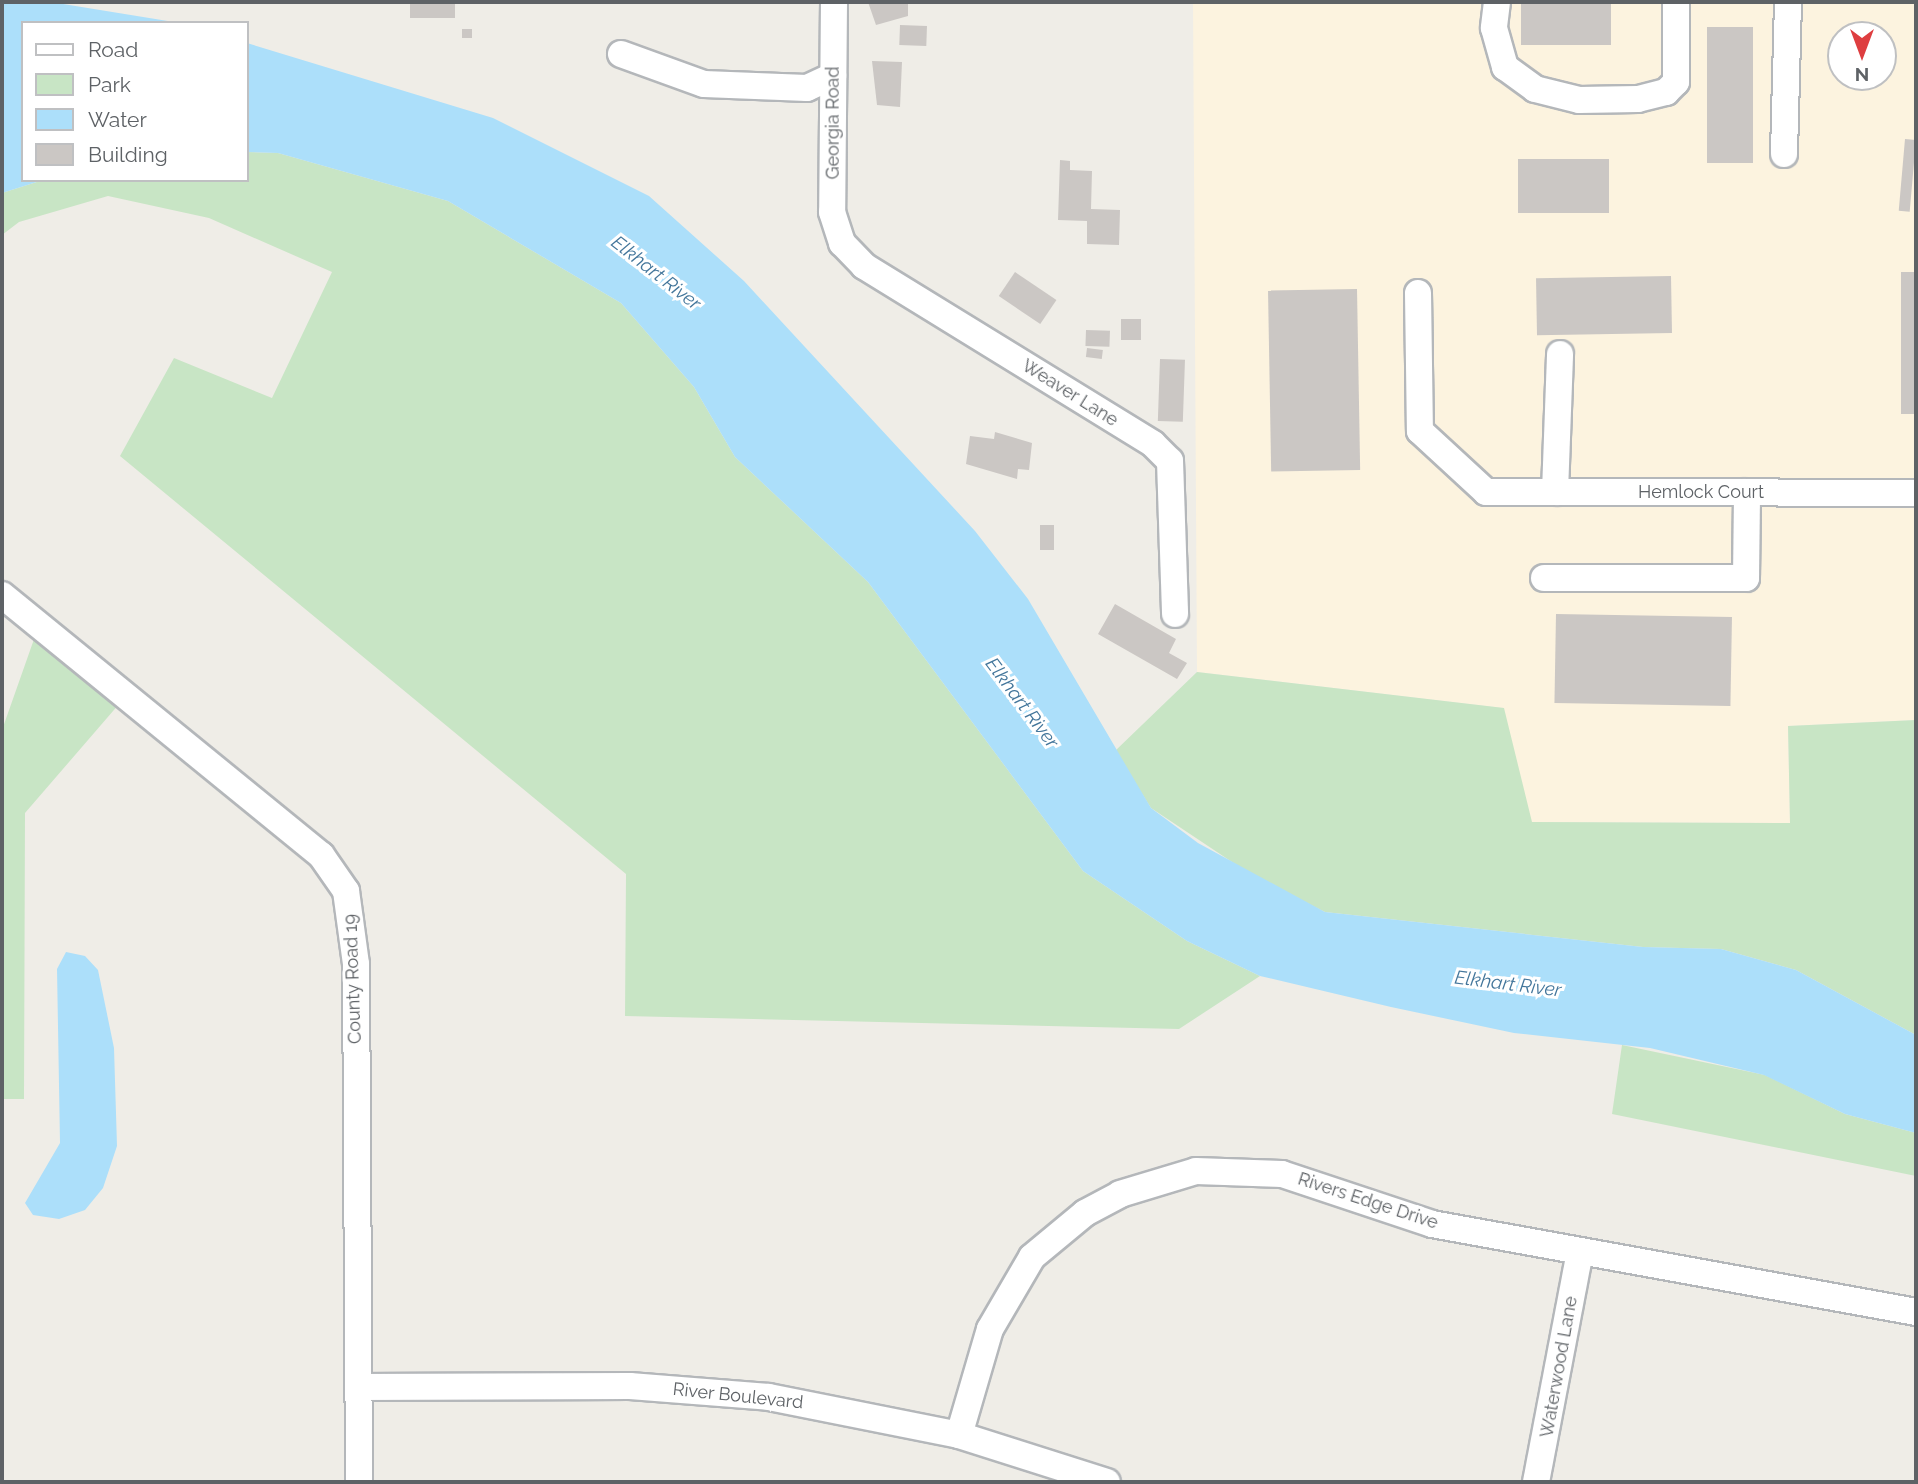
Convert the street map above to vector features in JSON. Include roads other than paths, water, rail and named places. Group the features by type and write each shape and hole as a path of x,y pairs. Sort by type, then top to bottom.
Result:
{"street":[{"name":"Georgia Road","path":"834,2 832,212 842,243"},
{"path":"1497,2 1494,28 1505,67 1535,89 1579,100 1638,99 1666,92 1676,82 1676,2"},
{"path":"1784,154 1788,2"},
{"path":"621,54 704,84 807,88 833,76"},
{"name":"Weaver Lane","path":"842,243 864,266 1153,444 1170,461 1175,614"},
{"name":"Hemlock Court","path":"1419,293 1420,430 1486,492 1916,493"},
{"path":"1555,492 1560,354"},
{"path":"1544,578 1746,578 1747,492"},
{"name":"County Road 19","path":"2,595 321,855 346,891 356,964 359,1482"},
{"name":"Rivers Edge Drive","path":"960,1435 989,1329 1032,1257 1085,1213 1158,1180 1238,1169 1282,1174 1432,1224 1916,1312"},
{"name":"Waterwood Lane","path":"1536,1482 1580,1251"},
{"name":"River Boulevard","path":"358,1387 551,1384 708,1391 830,1407 960,1435 1107,1482"}],"water":[{"path":"2,2 57,3 168,21 21,21 21,182 37,182 2,193"},
{"name":"Elkhart River","path":"248,43 493,118 649,196 744,281 975,531 1028,599 1151,808 1198,843 1325,912 1643,947 1721,949 1796,970 1916,1035 1916,1133 1845,1114 1764,1075 1650,1048 1514,1033 1391,1007 1260,976 1187,941 1083,871 868,582 735,457 694,387 621,303 448,201 278,153 248,152"},
{"path":"66,952 85,956 98,970 114,1048 117,1146 103,1188 85,1210 59,1219 33,1215 25,1203 60,1143 57,969"}]}
